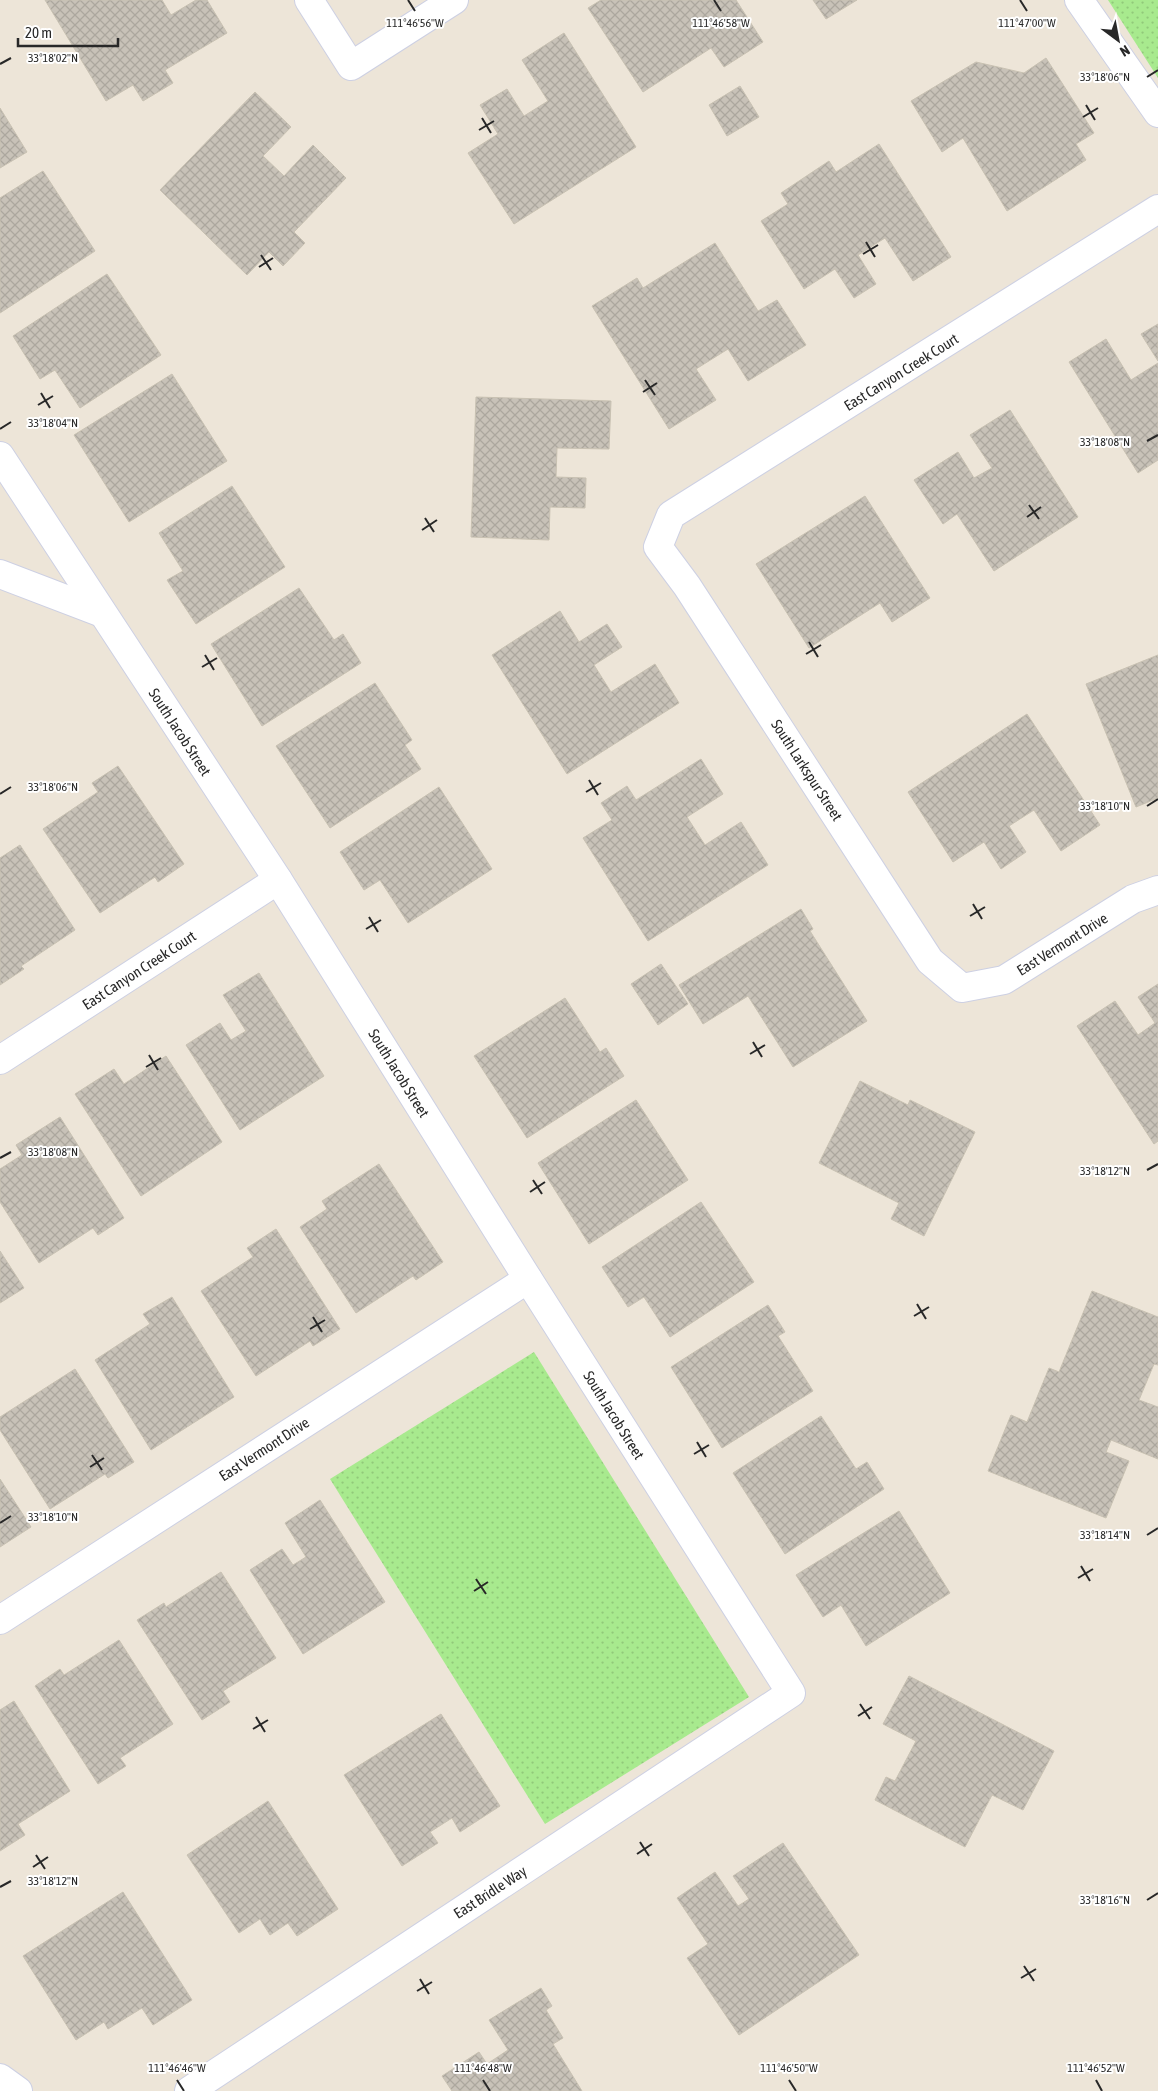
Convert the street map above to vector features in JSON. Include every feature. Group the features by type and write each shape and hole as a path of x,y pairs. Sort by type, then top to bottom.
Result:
{"street":[{"path":"309,0 351,66 454,0"},
{"path":"1079,0 1158,113"},
{"name":"East Canyon Creek Court","path":"658,547 671,515 1158,209"},
{"name":"South Jacob Street","path":"0,456 278,880 791,1693"},
{"name":"South Larkspur Street","path":"658,547 687,586 930,961 962,988"},
{"path":"0,574 102,613"},
{"name":"East Canyon Creek Court","path":"0,1060 278,880"},
{"name":"East Vermont Drive","path":"962,988 1004,980 1134,899 1158,890"},
{"name":"East Vermont Drive","path":"0,1620 528,1279"},
{"name":"East Bridle Way","path":"189,2091 791,1693"},
{"path":"0,2078 18,2091"}],"green space":[{"path":"1108,0 1158,0 1158,78"},
{"path":"534,1352 749,1697 545,1824 330,1479"}],"building":[{"path":"45,0 162,0 171,15 196,0 207,0 227,33 165,70 173,83 143,101 133,85 106,101"},
{"path":"601,0 736,0 763,42 724,67 711,48 643,92 588,8"},
{"path":"813,0 857,0 826,19"},
{"path":"564,33 636,147 514,224 468,153 498,134 480,105 507,89 524,116 548,101 522,60"},
{"path":"1046,58 1094,133 1076,144 1086,160 1007,211 963,138 942,152 911,101 976,62 1024,73"},
{"path":"740,86 759,117 727,136 709,105"},
{"path":"255,92 291,127 263,156 284,176 313,145 346,178 294,232 305,243 283,266 269,252 247,275 160,190"},
{"path":"0,108 27,152 0,168"},
{"path":"879,144 951,257 913,281 885,238 858,255 876,284 854,298 835,269 804,289 761,221 788,204 781,193 829,161 836,172"},
{"path":"43,171 95,251 0,313 0,198"},
{"path":"715,243 758,311 777,300 806,345 748,381 728,349 696,369 716,400 669,429 592,306 637,278 643,288"},
{"path":"107,274 161,355 80,408 55,370 40,379 13,336"},
{"path":"1158,324 1158,361 1141,334"},
{"path":"1106,339 1131,380 1158,363 1158,460 1138,473 1069,362"},
{"path":"172,374 227,461 129,522 74,435"},
{"path":"476,397 611,401 609,449 557,448 556,477 586,478 585,508 550,507 549,540 471,537"},
{"path":"1010,410 1078,517 994,571 957,514 943,524 914,480 958,452 974,478 992,468 970,435"},
{"path":"232,486 285,567 196,624 167,580 183,571 159,533"},
{"path":"865,496 930,598 892,622 880,603 809,648 756,564"},
{"path":"299,588 334,640 343,634 361,663 262,726 211,644"},
{"path":"560,611 579,642 607,624 622,647 594,665 611,692 655,664 679,703 567,774 492,655"},
{"path":"1158,655 1158,798 1136,807 1086,684"},
{"path":"375,683 412,740 405,745 421,769 330,828 276,746"},
{"path":"1027,714 1100,825 1061,851 1034,810 1009,826 1026,852 1001,869 984,842 953,862 908,792"},
{"path":"701,759 723,794 687,817 705,845 741,822 768,865 648,941 583,838 612,820 601,803 627,786 636,800"},
{"path":"118,766 184,864 158,882 155,877 100,913 43,829 98,792 92,783"},
{"path":"439,787 492,869 408,923 380,880 364,890 340,852"},
{"path":"20,845 75,930 21,966 24,969 0,985 0,858"},
{"path":"801,909 813,929 810,931 867,1021 793,1067 748,996 703,1024 679,985"},
{"path":"661,964 688,1004 658,1025 631,984"},
{"path":"259,973 324,1076 240,1130 186,1045 220,1023 231,1040 246,1031 223,995"},
{"path":"1158,984 1158,1141 1154,1144 1077,1026 1115,1001 1138,1035 1155,1023 1138,997"},
{"path":"565,998 600,1052 606,1048 624,1076 527,1138 474,1056"},
{"path":"166,1056 222,1142 141,1196 75,1094 114,1069 124,1084"},
{"path":"860,1081 908,1105 910,1100 975,1132 924,1236 891,1219 899,1203 819,1163"},
{"path":"636,1100 688,1180 589,1244 538,1163"},
{"path":"60,1117 124,1218 98,1235 93,1228 39,1263 0,1202 0,1169 22,1155 16,1145"},
{"path":"379,1164 443,1262 416,1280 413,1276 356,1313 300,1227 327,1209 322,1201"},
{"path":"701,1202 754,1282 670,1337 644,1297 628,1307 602,1267"},
{"path":"276,1229 340,1329 313,1346 310,1341 256,1376 201,1291 253,1257 247,1248"},
{"path":"0,1251 24,1288 0,1303"},
{"path":"1092,1291 1158,1317 1158,1365 1154,1364 1139,1400 1158,1407 1158,1459 1111,1440 1106,1452 1129,1461 1106,1518 988,1471 1011,1415 1027,1422 1049,1368 1059,1372"},
{"path":"172,1297 234,1397 151,1450 95,1360 150,1324 143,1314"},
{"path":"768,1305 785,1332 778,1336 813,1391 722,1448 671,1367"},
{"path":"75,1369 134,1462 108,1478 105,1474 50,1509 0,1430 0,1417"},
{"path":"821,1416 856,1469 867,1462 884,1489 785,1554 733,1473"},
{"path":"0,1479 31,1527 0,1547"},
{"path":"320,1500 385,1602 303,1654 250,1570 282,1549 293,1565 306,1557 285,1523"},
{"path":"899,1511 950,1593 866,1646 841,1605 823,1617 796,1575"},
{"path":"221,1572 276,1658 223,1691 230,1702 202,1720 137,1620 164,1603 166,1607"},
{"path":"119,1640 173,1724 120,1758 126,1766 98,1784 35,1686 60,1669 64,1675"},
{"path":"909,1676 1054,1751 1023,1810 992,1795 965,1847 875,1800 886,1777 895,1781 916,1741 883,1724"},
{"path":"14,1701 70,1791 18,1824 25,1835 0,1851 0,1710"},
{"path":"441,1714 500,1806 460,1832 452,1818 430,1832 438,1843 402,1866 344,1775"},
{"path":"268,1801 338,1909 297,1936 288,1923 270,1935 260,1919 239,1933 187,1855"},
{"path":"783,1843 859,1955 739,2035 687,1958 708,1944 677,1898 715,1872 738,1906 749,1899 733,1876"},
{"path":"123,1892 192,2000 153,2025 142,2008 108,2029 104,2022 76,2040 23,1956"},
{"path":"541,1988 552,2006 546,2010 563,2038 553,2044 582,2091 452,2091 442,2076 479,2052 487,2064 508,2050 489,2020"}]}
